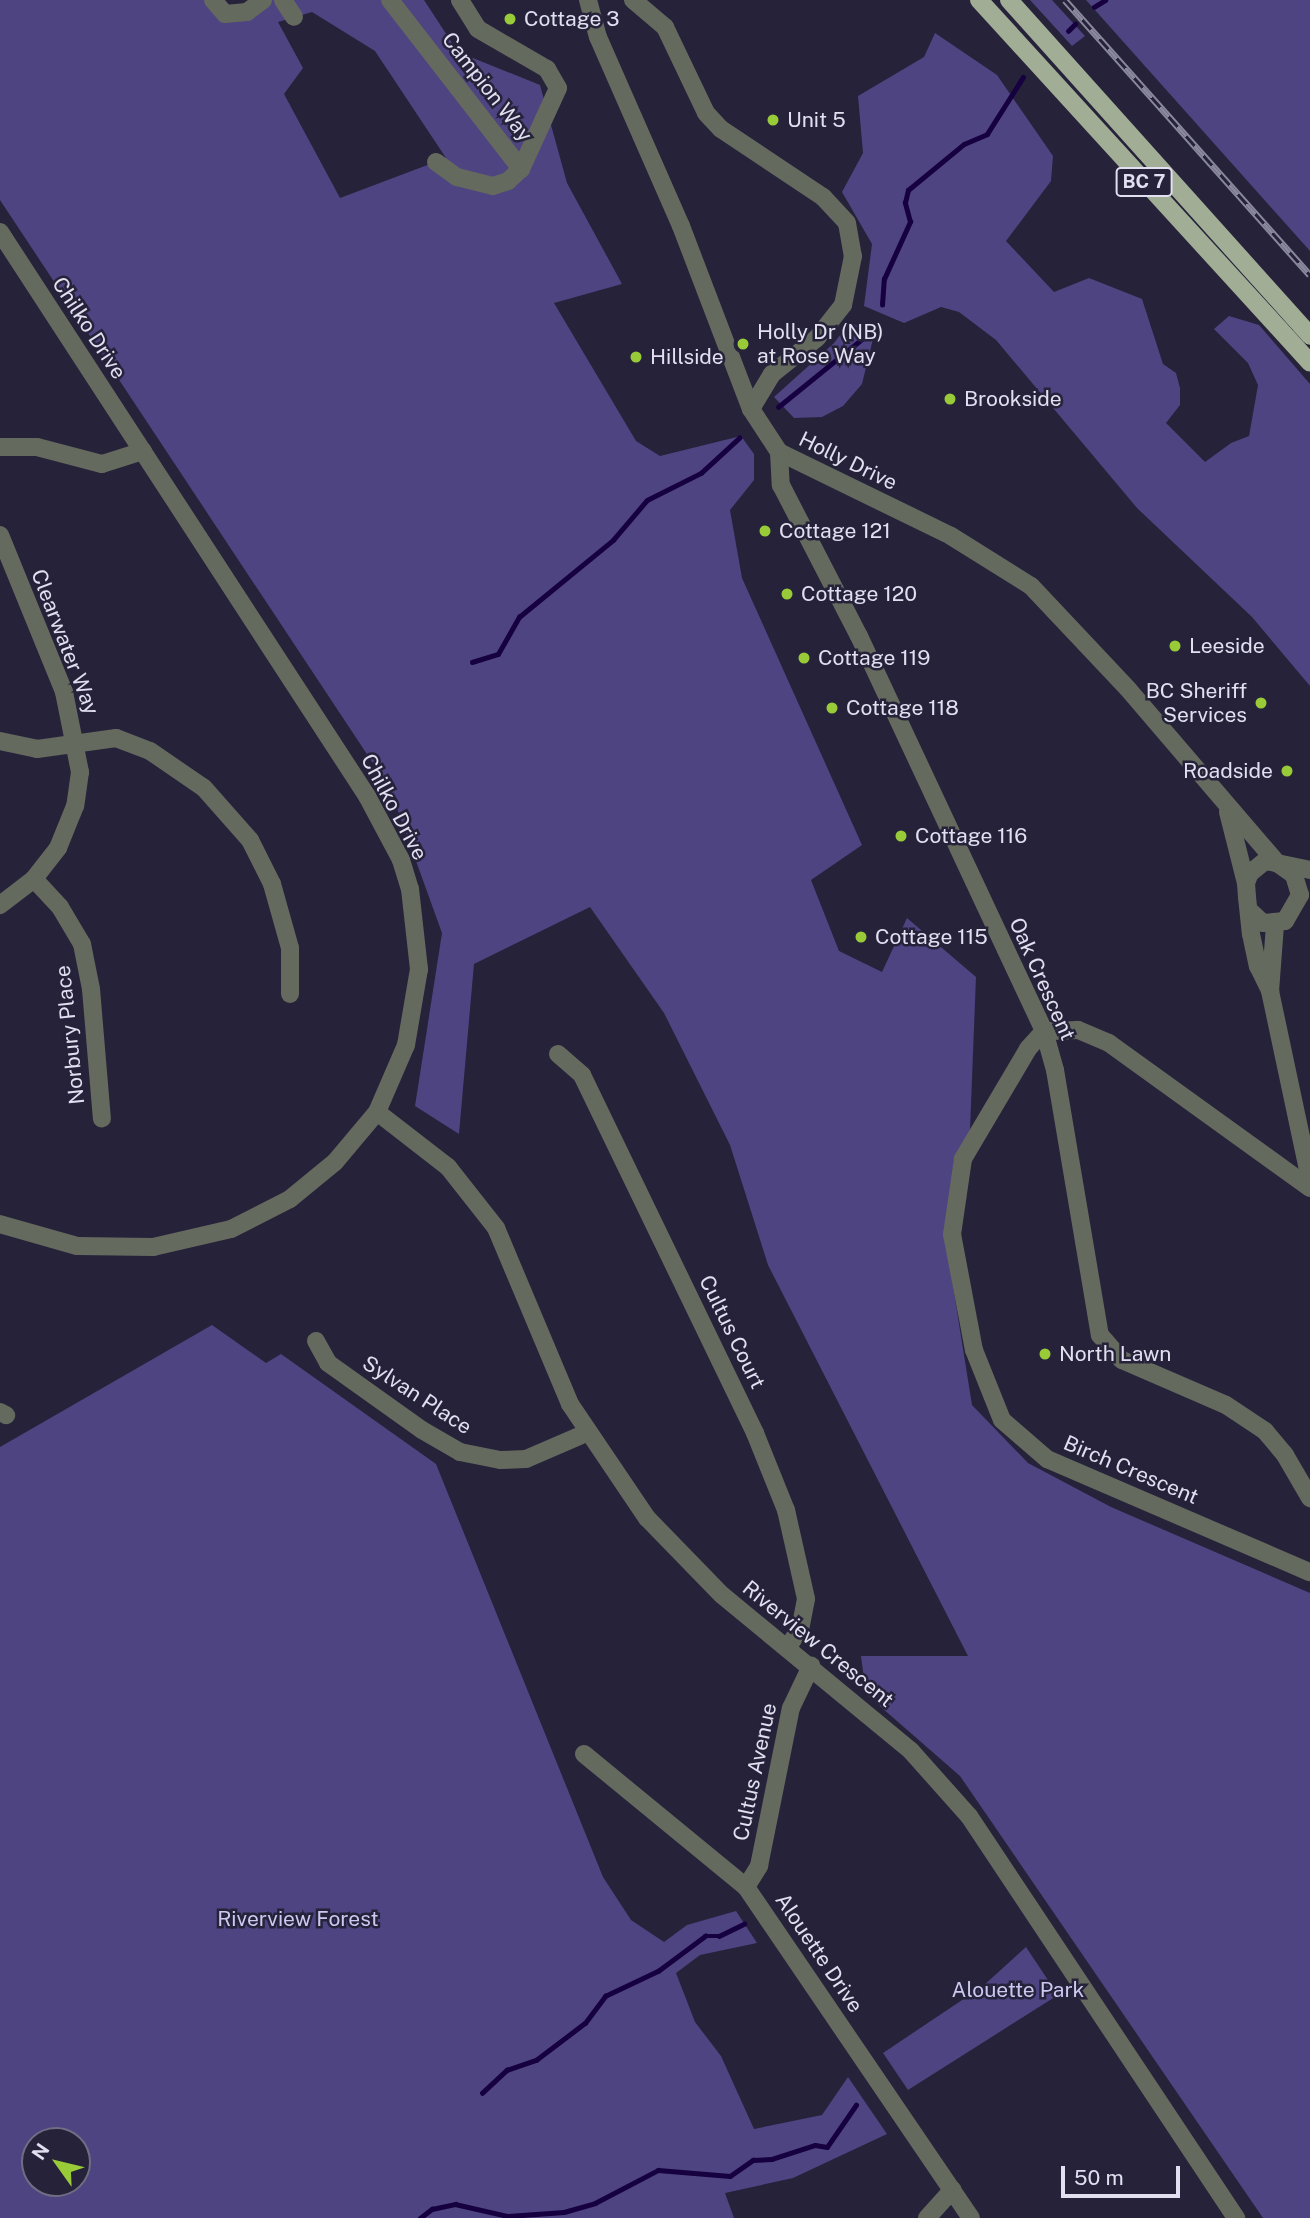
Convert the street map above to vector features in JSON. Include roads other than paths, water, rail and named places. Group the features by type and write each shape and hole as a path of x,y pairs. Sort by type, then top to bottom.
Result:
{"main road":[{"name":"BC 7","path":"979,0 1310,363"},
{"name":"BC 7","path":"1009,0 1310,336"}],"street":[{"path":"213,0 225,14 247,12 263,0"},
{"path":"283,0 294,17"},
{"name":"Campion Way","path":"390,0 521,169"},
{"path":"436,162 457,177 493,186 521,169 558,88 547,69 478,29 460,0"},
{"name":"Holly Drive","path":"588,0 598,37 681,226 751,409 779,452 951,536 1031,586 1128,689 1227,808 1277,863"},
{"path":"633,0 665,27 706,113 721,129 823,198 847,223 853,256 843,305 817,338 772,373 751,409"},
{"name":"Chilko Drive","path":"0,232 367,796 401,860 416,916 418,994 400,1063 376,1112 318,1178 268,1211 215,1234 153,1247 105,1248 55,1242 0,1224"},
{"path":"0,447 37,447 102,464 143,452"},
{"name":"Oak Crescent","path":"779,452 781,485 859,636 1044,1031 1055,1070 1100,1335 1122,1360 1226,1405 1265,1431 1285,1455 1310,1498"},
{"name":"Clearwater Way","path":"0,536 64,692 80,772 75,806 58,848 34,879 0,905"},
{"path":"0,741 27,749 108,737 136,744 204,788 238,823 263,865 286,923 290,994"},
{"name":"Holly Drive","path":"1227,808 1247,883"},
{"path":"1310,870 1277,863 1257,864 1247,883 1258,966 1270,991 1310,1179"},
{"path":"1275,925 1293,913 1305,887 1277,863"},
{"name":"Norbury Place","path":"34,879 60,907 82,944 91,989 102,1119"},
{"path":"1249,910 1256,919 1275,925"},
{"path":"1270,991 1275,925"},
{"path":"1044,1031 1078,1030 1109,1043 1310,1188"},
{"name":"Birch Crescent","path":"1044,1031 1028,1049 963,1158 953,1234 974,1350 991,1398 1002,1420 1047,1459 1310,1572"},
{"name":"Cultus Court","path":"558,1054 582,1075 755,1433 786,1510 806,1599 800,1629 788,1647"},
{"name":"Riverview Crescent","path":"376,1112 448,1167 496,1228 586,1433 671,1546 911,1751 969,1816 1236,2218"},
{"name":"Sylvan Place","path":"316,1341 328,1363 422,1430 460,1452 500,1460 526,1459 586,1433"},
{"name":"Cultus Avenue","path":"746,1887 759,1866 791,1708 811,1667"},
{"name":"Alouette Drive","path":"584,1754 746,1887 971,2218"},
{"path":"927,2218 952,2190"}],"waterway":[{"path":"1094,7 1105,0"},
{"path":"1068,31 1075,24"},
{"path":"882,305 884,279 910,222 905,203 908,190 964,144 987,134 1023,77"},
{"path":"778,407 868,334"},
{"path":"472,662 498,654 519,617 613,540 647,500 701,473 739,438"},
{"path":"482,2093 507,2070 536,2060 585,2023 605,1996 658,1971 705,1936 719,1936 744,1924"},
{"path":"420,2218 432,2209 455,2204 508,2216 564,2212 595,2203 658,2170 730,2176 753,2160 772,2159 815,2145 827,2147 856,2105"}],"railway":[{"path":"1065,0 1310,275"}],"place":[{"name":"Cottage 3","path":"510,19"},
{"name":"Unit 5","path":"773,120"},
{"name":"Holly Dr (NB) at Rose Way","path":"743,344"},
{"name":"Hillside","path":"636,357"},
{"name":"Brookside","path":"950,399"},
{"name":"Cottage 121","path":"765,531"},
{"name":"Cottage 120","path":"787,594"},
{"name":"Leeside","path":"1175,646"},
{"name":"Cottage 119","path":"804,658"},
{"name":"BC Sheriff Services","path":"1261,703"},
{"name":"Cottage 118","path":"832,708"},
{"name":"Roadside","path":"1287,771"},
{"name":"Cottage 116","path":"901,836"},
{"name":"Cottage 115","path":"861,937"},
{"name":"North Lawn","path":"1045,1354"}],"park label":[{"name":"Riverview Forest","path":"298,1919"},
{"name":"Alouette Park","path":"1018,1990"}]}
